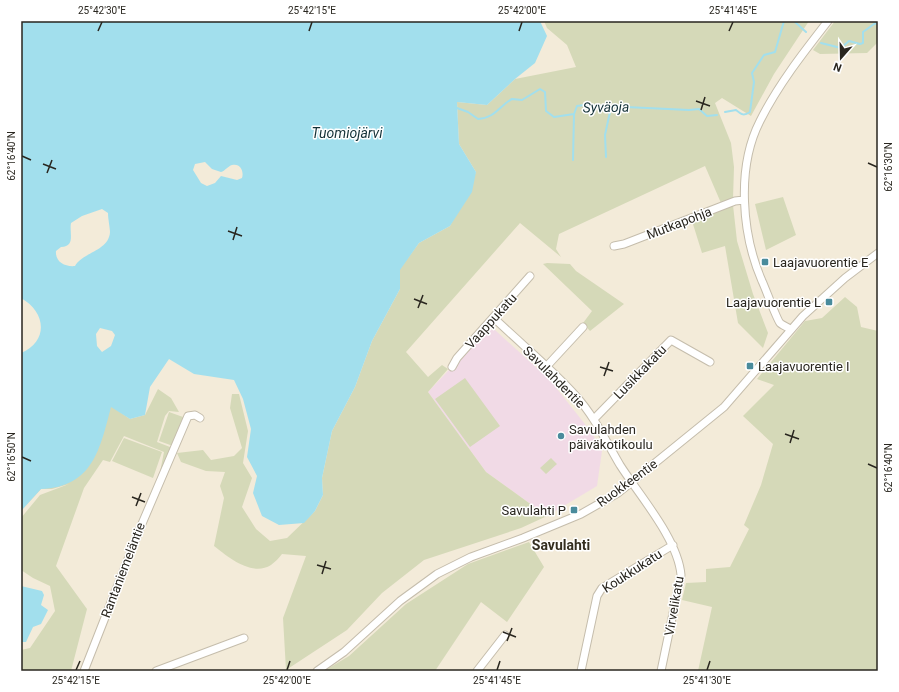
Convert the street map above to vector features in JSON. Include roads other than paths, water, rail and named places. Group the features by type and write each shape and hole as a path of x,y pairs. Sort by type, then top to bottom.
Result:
{"street":[{"path":"790,329 779,322 777,314 755,264 746,221 744,200 748,156 759,123 783,80 828,21"},
{"name":"Mutkapohja","path":"614,246 624,244 735,201 744,200"},
{"name":"Ruokkeentie","path":"317,671 344,652 400,601 437,574 471,557 523,538 581,514 604,502 632,482 724,407 790,329 845,278 878,253"},
{"name":"Vaappukatu","path":"452,367 457,358 530,276"},
{"name":"Savulahdentie","path":"494,318 576,396 594,419 632,482"},
{"path":"546,367 583,327"},
{"name":"Lusikkakatu","path":"594,419 671,340 710,362"},
{"name":"Rantaniemeläntie","path":"84,671 140,526 188,416 195,415 200,418"},
{"name":"Virvelikatu","path":"632,482 673,545 680,564 681,575 662,671"},
{"name":"Koukkukatu","path":"582,671 597,596 602,588 673,545"},
{"path":"477,671 505,634"},
{"path":"156,671 244,638"}],"water":[{"name":"Tuomiojärvi","path":"21,21 540,21 547,36 535,63 487,105 457,102 459,144 476,172 472,192 450,226 419,243 400,270 400,289 372,341 355,387 332,431 322,478 323,495 315,511 304,523 279,525 262,516 253,493 257,476 247,457 251,429 243,399 234,380 194,374 169,359 150,387 145,415 130,419 111,407 98,451 83,473 72,481 58,487 41,489 21,511 21,353 30,348 36,341 40,334 41,326 35,311 21,298","holes":["205,162 212,169 221,172 231,166 238,165 243,173 242,178 237,180 221,176 215,183 207,186 201,183 193,170 195,164","102,209 108,213 110,232 109,238 101,247 84,257 75,266 64,265 57,258 56,251 61,247 69,245 71,238 71,223 82,216","100,328 112,331 115,335 111,346 102,352 97,346 96,334"]},
{"path":"21,586 42,591 44,595 41,605 48,610 41,624 33,627 26,642 21,642"}],"waterway":[{"name":"Syväoja","path":"725,112 736,110 741,114 750,112 754,82 752,73 764,55 775,52 784,21"},
{"name":"Syväoja","path":"794,21 806,32"},
{"name":"Syväoja","path":"821,43 841,48 849,41 860,44 863,43 863,32 874,24 878,23"},
{"name":"Syväoja","path":"457,108 468,112 478,119 484,118 493,114 512,99 522,100 540,89 545,92 546,111 554,117 574,114 577,106 584,105 689,110 699,109 707,116 717,115"},
{"path":"606,157 605,135 611,107"},
{"path":"573,160 574,114"}],"place":[{"name":"Laajavuorentie E","path":"765,262"},
{"name":"Laajavuorentie L","path":"829,302"},
{"name":"Laajavuorentie I","path":"750,366"},
{"name":"Savulahden päiväkotikoulu","path":"561,436"},
{"name":"Savulahti P","path":"574,510"}],"district":[{"name":"Savulahti","path":"561,545"}]}
